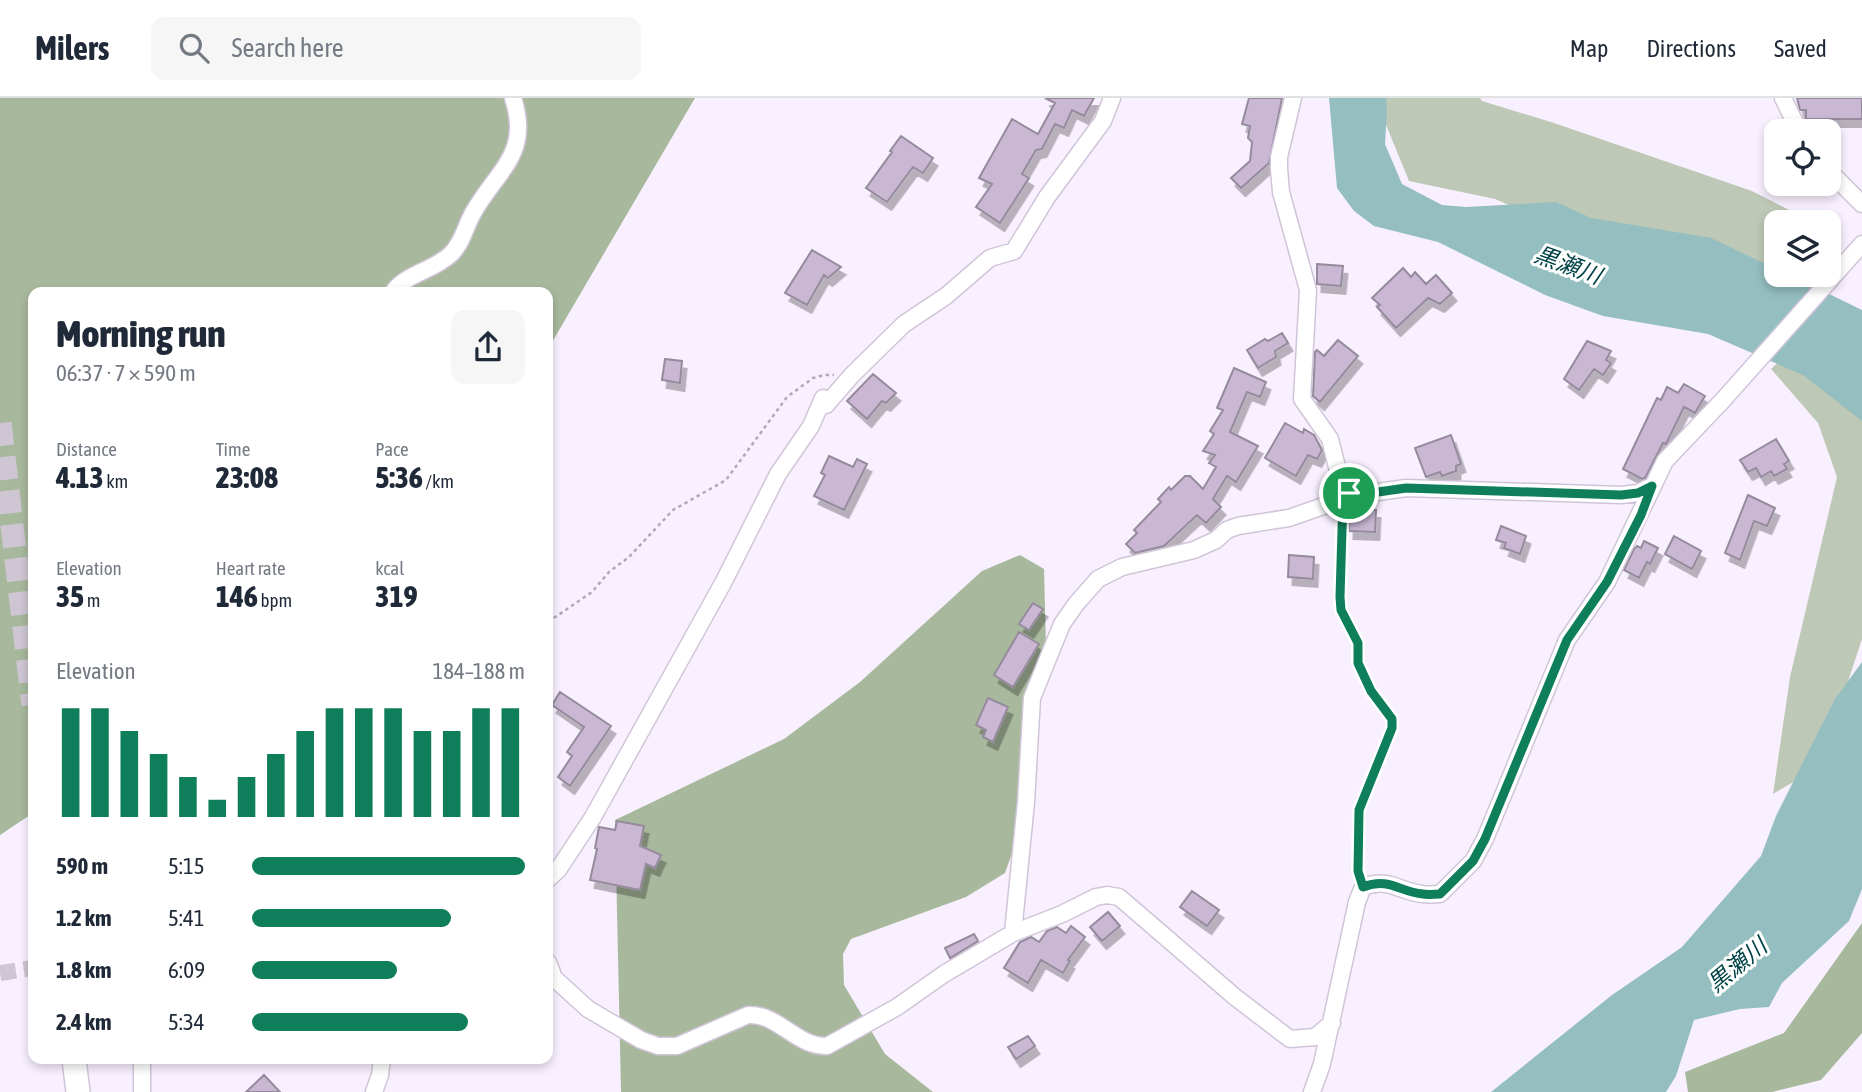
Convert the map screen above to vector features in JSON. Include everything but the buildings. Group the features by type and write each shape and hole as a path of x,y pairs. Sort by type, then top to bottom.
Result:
{"highway":[{"path":"75,1064 78,1092"}],"street":[{"path":"398,287 408,278 428,270 448,257 460,244 473,214 517,144 519,117 513,98"},
{"path":"553,874 593,817 723,583 778,474 811,426 823,398 826,405 852,375 905,324 946,296 990,258 1014,251 1048,197 1103,121 1112,98"},
{"path":"1293,98 1279,157 1279,169 1281,192 1308,290 1302,399 1330,439 1338,477 1346,495"},
{"path":"1783,98 1793,119"},
{"path":"1841,183 1862,204"},
{"path":"1312,1092 1322,1064 1357,902 1363,887 1375,883 1391,883 1422,894 1440,894 1473,861 1485,839 1567,640 1607,582 1665,461 1862,244"},
{"path":"1013,933 1026,802 1032,698 1062,624 1098,579 1133,562 1194,550 1238,526 1289,518 1335,502 1346,495 1406,488 1621,495 1638,493 1652,486"},
{"path":"553,975 588,1009 641,1040 658,1046 677,1046 748,1015 759,1014 803,1042 814,1046 827,1046 897,1007 944,974 1013,933 1096,897 1107,895 1119,898 1235,997 1290,1039 1315,1038 1332,1023"},
{"path":"142,1064 142,1092"},
{"path":"374,1092 381,1064"}],"path":[{"path":"553,619 592,592 673,510 726,480 787,397 813,378 824,374 852,375"},
{"path":"1346,495 1341,610 1358,643 1358,663 1371,691 1392,719 1392,728 1359,810 1358,871 1363,887"}],"shaded area":[{"path":"0,98 695,98 553,340 553,287 28,287 28,816 0,835"},
{"path":"1375,98 1480,98 1482,101 1752,191 1789,210 1764,210 1763,267 1577,235 1495,199 1409,181"},
{"path":"1790,351 1862,419 1862,639 1820,766 1773,794 1790,677 1837,477 1818,423 1771,369"},
{"path":"1020,555 1044,569 1046,647 1019,834 1005,873 966,897 851,939 843,954 844,985 885,1054 933,1092 621,1092 615,820 784,739 860,682 982,571"},
{"path":"1862,923 1862,1033 1821,1080 1772,1092 1688,1092 1685,1072 1784,1033"}],"water":[{"name":"黒瀬川","path":"1329,98 1386,98 1385,144 1402,184 1442,205 1466,207 1556,202 1591,218 1711,238 1764,263 1764,287 1815,287 1862,310 1862,421 1803,375 1708,334 1603,316 1545,295 1438,242 1374,226 1354,211 1337,188"},
{"name":"黒瀬川","path":"1862,662 1862,889 1849,921 1782,983 1769,1007 1740,1009 1694,1020 1676,1076 1666,1092 1491,1092 1612,995 1682,947 1761,856 1776,816 1835,699"}],"tunnel":[{"path":"0,423 28,662"},
{"path":"0,973 28,969"}],"route":[{"path":"1652,486 1641,515 1607,582 1567,640 1485,839 1473,861 1440,894 1422,894 1391,883 1375,883 1363,887 1358,871 1359,810 1392,728 1392,719 1371,691 1358,663 1358,643 1341,610 1343,497 1349,493 1357,495 1406,488 1621,495 1638,493 1652,486"}]}
